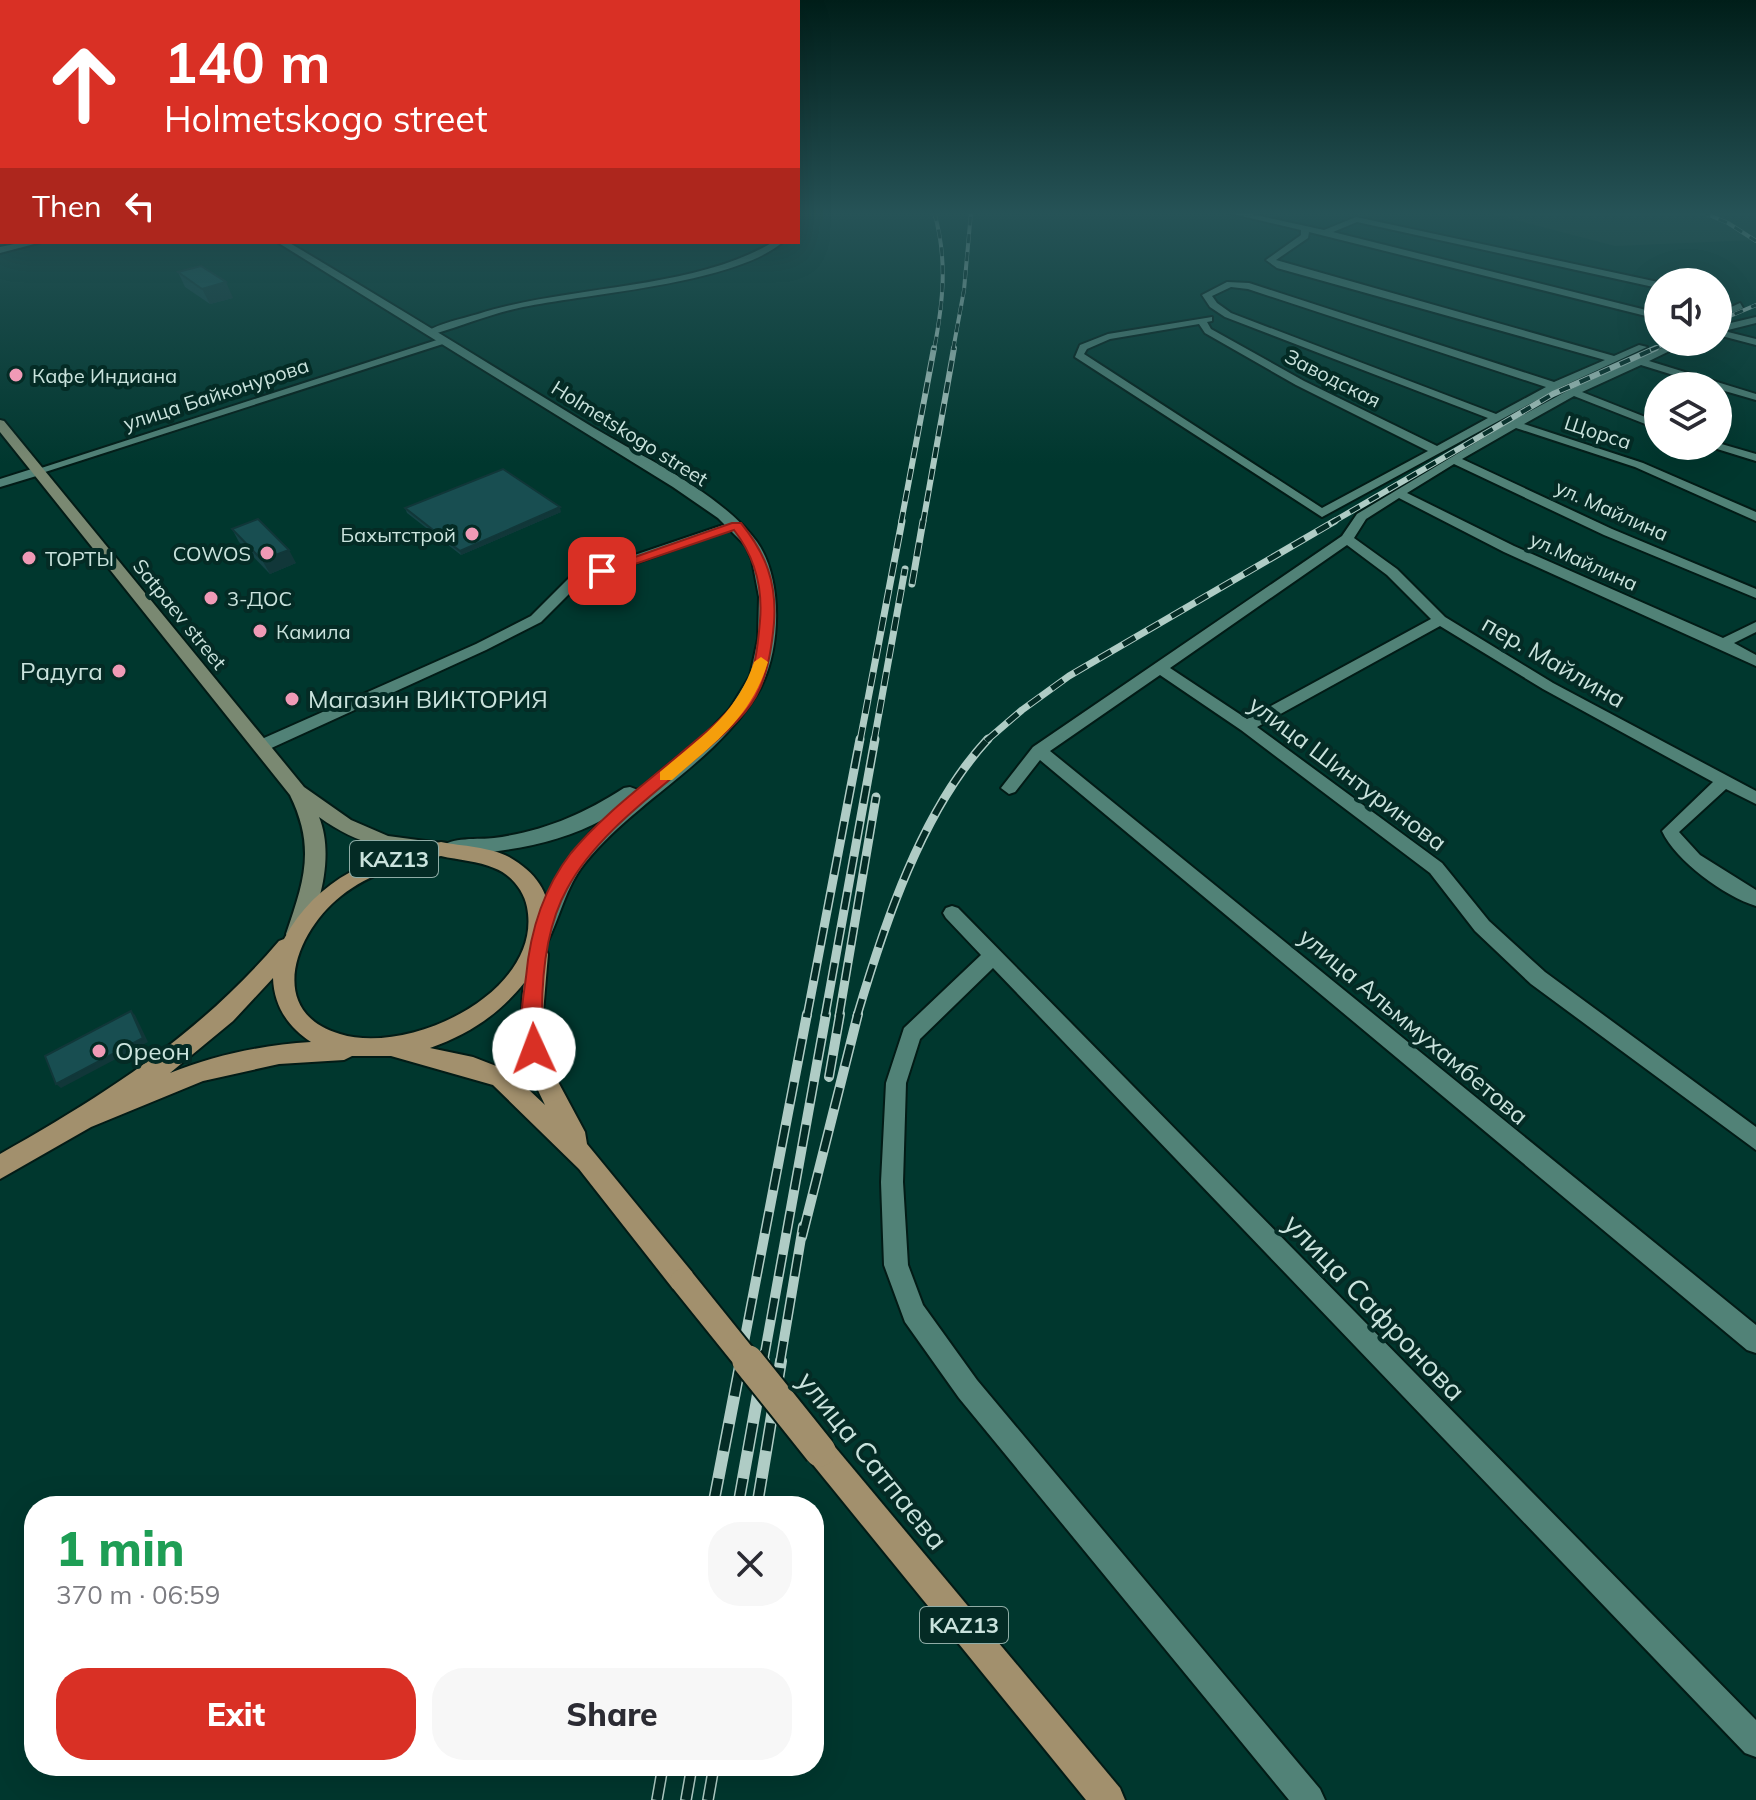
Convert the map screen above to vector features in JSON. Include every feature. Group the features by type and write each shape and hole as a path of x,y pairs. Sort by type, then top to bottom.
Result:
{"main road":[{"name":"Satpaev street","path":"0,424 298,792"},
{"path":"298,792 344,825 386,843 441,849"},
{"path":"296,934 313,881 317,856 315,831 298,792"},
{"name":"KAZ13","path":"0,1167 91,1116 216,1025 265,975 322,901 349,879 379,864 410,854 441,849 490,855 522,874 534,891 541,913 532,1013 534,1049 556,1101 588,1161"},
{"name":"KAZ13","path":"296,934 286,958 283,978 287,1000 297,1018 315,1034 334,1043 418,1054 473,1067 501,1078 588,1161"},
{"name":"KAZ13","path":"91,1116 201,1071 279,1054 396,1048 431,1040 461,1028 509,992 527,969 539,941"},
{"name":"улица Сатпаева","path":"588,1161 820,1451 1108,1800"}],"street":[{"name":"Holmetskogo street","path":"371,296 632,456 736,525 754,548 765,575 767,612 764,651 752,690 729,721 697,749"},
{"path":"431,332 517,306 570,296"},
{"path":"1208,296 1213,305 1228,315 1498,418"},
{"path":"1280,296 1555,386"},
{"path":"1387,296 1613,359"},
{"path":"1578,296 1644,313"},
{"path":"1228,315 1108,337 1083,347 1079,355 1322,513 1555,386 1644,347"},
{"path":"1732,327 1756,320"},
{"name":"Заводская","path":"1201,321 1208,331 1300,383 1438,451"},
{"path":"1732,335 1756,342"},
{"name":"улица Байконурова","path":"0,483 443,341"},
{"path":"1009,788 1039,751 1347,539 1361,517 1514,424 1650,356"},
{"path":"1638,361 1756,397"},
{"path":"1575,376 1593,383"},
{"path":"1573,392 1644,420"},
{"name":"Щорса","path":"1514,424 1639,465 1756,517"},
{"path":"1732,450 1756,458"},
{"name":"ул. Майлина","path":"1453,459 1608,532 1756,594"},
{"name":"ул.Майлина","path":"1398,493 1509,549 1723,643 1756,661"},
{"path":"261,746 536,619 575,580 736,525"},
{"name":"пер. Майлина","path":"1347,539 1392,572 1440,620 1548,686 1756,798"},
{"path":"1246,726 1440,620"},
{"path":"1723,643 1756,626"},
{"name":"улица Шинтуринова","path":"1160,668 1246,726 1436,868 1482,926 1538,978 1756,1140"},
{"path":"441,849 497,846 552,833 588,820 697,749"},
{"path":"539,941 557,889 578,857 619,816 697,749"},
{"name":"улица Альммухамбетова","path":"1039,751 1756,1341"},
{"path":"1724,781 1670,831 1673,842 1687,854 1756,899"},
{"name":"улица Сафронова","path":"952,913 1756,1742"},
{"path":"993,956 911,1034 896,1083 892,1182 896,1265 914,1313 968,1389 1309,1800"}],"building":[{"name":"Бахытстрой","path":"503,469 560,507 460,551 405,508"},
{"path":"258,519 289,550 262,560 232,529"},
{"name":"Ореон","path":"131,1011 143,1038 56,1084 45,1056"}],"railway":[{"path":"934,350 942,296"},
{"path":"953,350 963,296"},
{"path":"1732,315 1756,305"},
{"path":"901,523 934,348"},
{"path":"923,523 954,348"},
{"path":"1331,523 1553,394 1644,353"},
{"path":"860,741 902,521"},
{"path":"912,584 923,521"},
{"path":"987,740 1069,676 1335,521"},
{"path":"874,741 905,569"},
{"path":"807,1016 860,739"},
{"path":"825,1016 875,739"},
{"path":"857,1016 908,870 943,799 987,740"},
{"path":"839,1016 876,797"},
{"path":"740,1363 807,1014"},
{"path":"763,1363 826,1014"},
{"path":"829,1077 840,1014"},
{"path":"802,1237 858,1014"},
{"path":"780,1363 803,1226"},
{"path":"715,1496 741,1361"},
{"path":"740,1496 764,1361"},
{"path":"759,1496 781,1361"},
{"path":"657,1800 661,1776"},
{"path":"686,1800 690,1776"},
{"path":"708,1800 712,1776"}],"slow traffic":[{"path":"666,776 729,721 752,690 761,662"}],"place":[{"name":"Кафе Индиана","path":"16,375"},
{"name":"Бахытстрой","path":"472,534"},
{"name":"COWOS","path":"267,553"},
{"name":"ТОРТЫ","path":"29,558"},
{"name":"3-ДОС","path":"211,598"},
{"name":"Камила","path":"260,631"},
{"name":"Радуга","path":"119,671"},
{"name":"Магазин ВИКТОРИЯ","path":"292,699"},
{"name":"Ореон","path":"99,1051"}],"route":[{"path":"534,1049 532,1013 539,941 557,889 578,857 619,816 729,721 752,690 764,651 767,612 765,575 754,548 736,525 602,571"}]}
